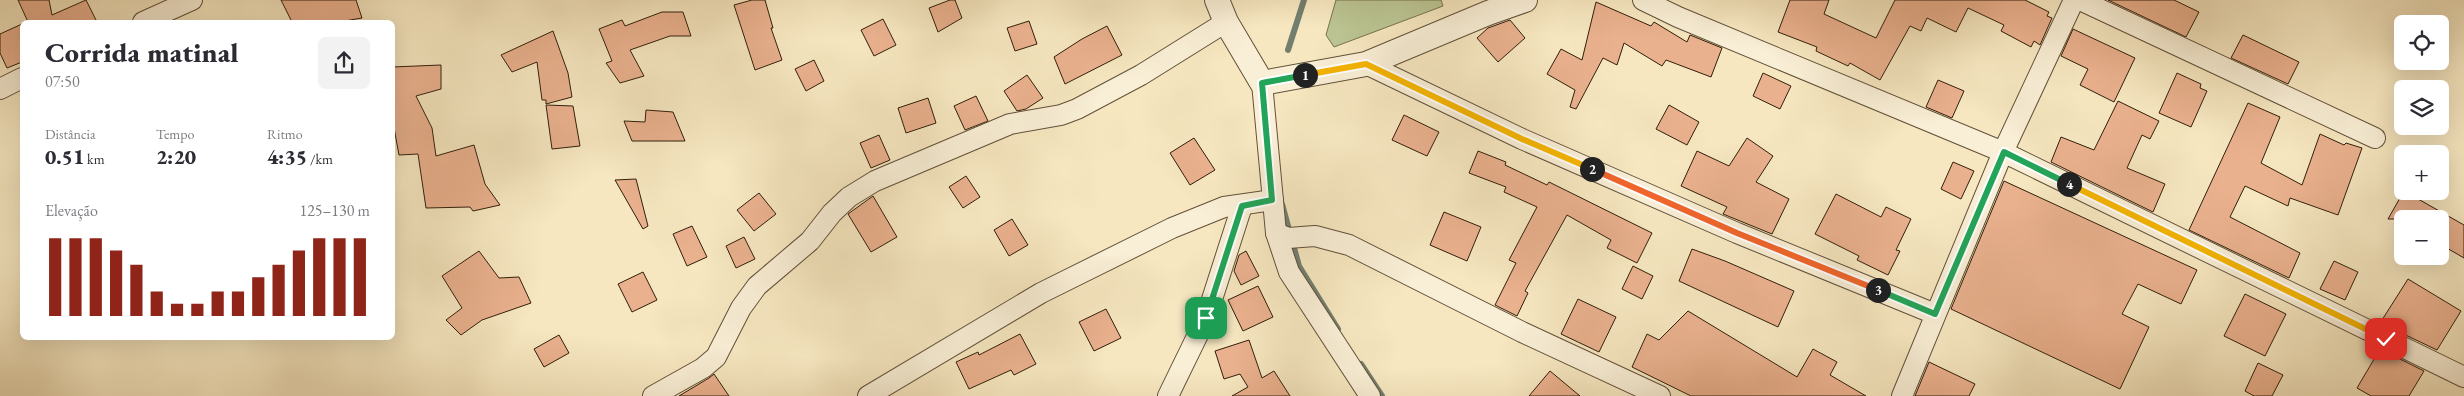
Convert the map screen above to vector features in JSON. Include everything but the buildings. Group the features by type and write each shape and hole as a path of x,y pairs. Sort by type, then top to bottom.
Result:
{"street":[{"path":"147,20 192,0"},
{"path":"1217,0 1226,22 1262,83 1272,200 1289,272 1370,396"},
{"path":"1262,83 1366,64 1488,13 1525,0"},
{"path":"1643,0 1678,17 2004,152 2464,377"},
{"path":"1902,396 2004,152 2074,0"},
{"path":"2080,0 2375,138"},
{"path":"653,396 703,368 716,357 740,308 757,286 810,241 832,213 849,197 875,181 1003,127 1060,115 1077,109 1141,75 1226,22"},
{"path":"1366,64 1522,139 1737,233 1935,314"},
{"path":"0,89 20,79"},
{"path":"868,396 1041,293 1172,228 1224,208 1272,200"},
{"path":"1168,396 1206,318 1242,206"},
{"path":"1282,236 1315,236 1350,245 1522,332 1660,396"}],"green space":[{"path":"1336,0 1441,0 1443,6 1334,47 1326,35"}],"waterway":[{"path":"1288,50 1304,0"},
{"path":"1282,204 1299,266 1338,329"},
{"path":"1361,364 1382,396"}],"route":[{"path":"1206,318 1230,249 1242,206 1272,200 1262,83 1366,64 1522,139 1737,233 1935,314 2004,152 2386,339"}]}
